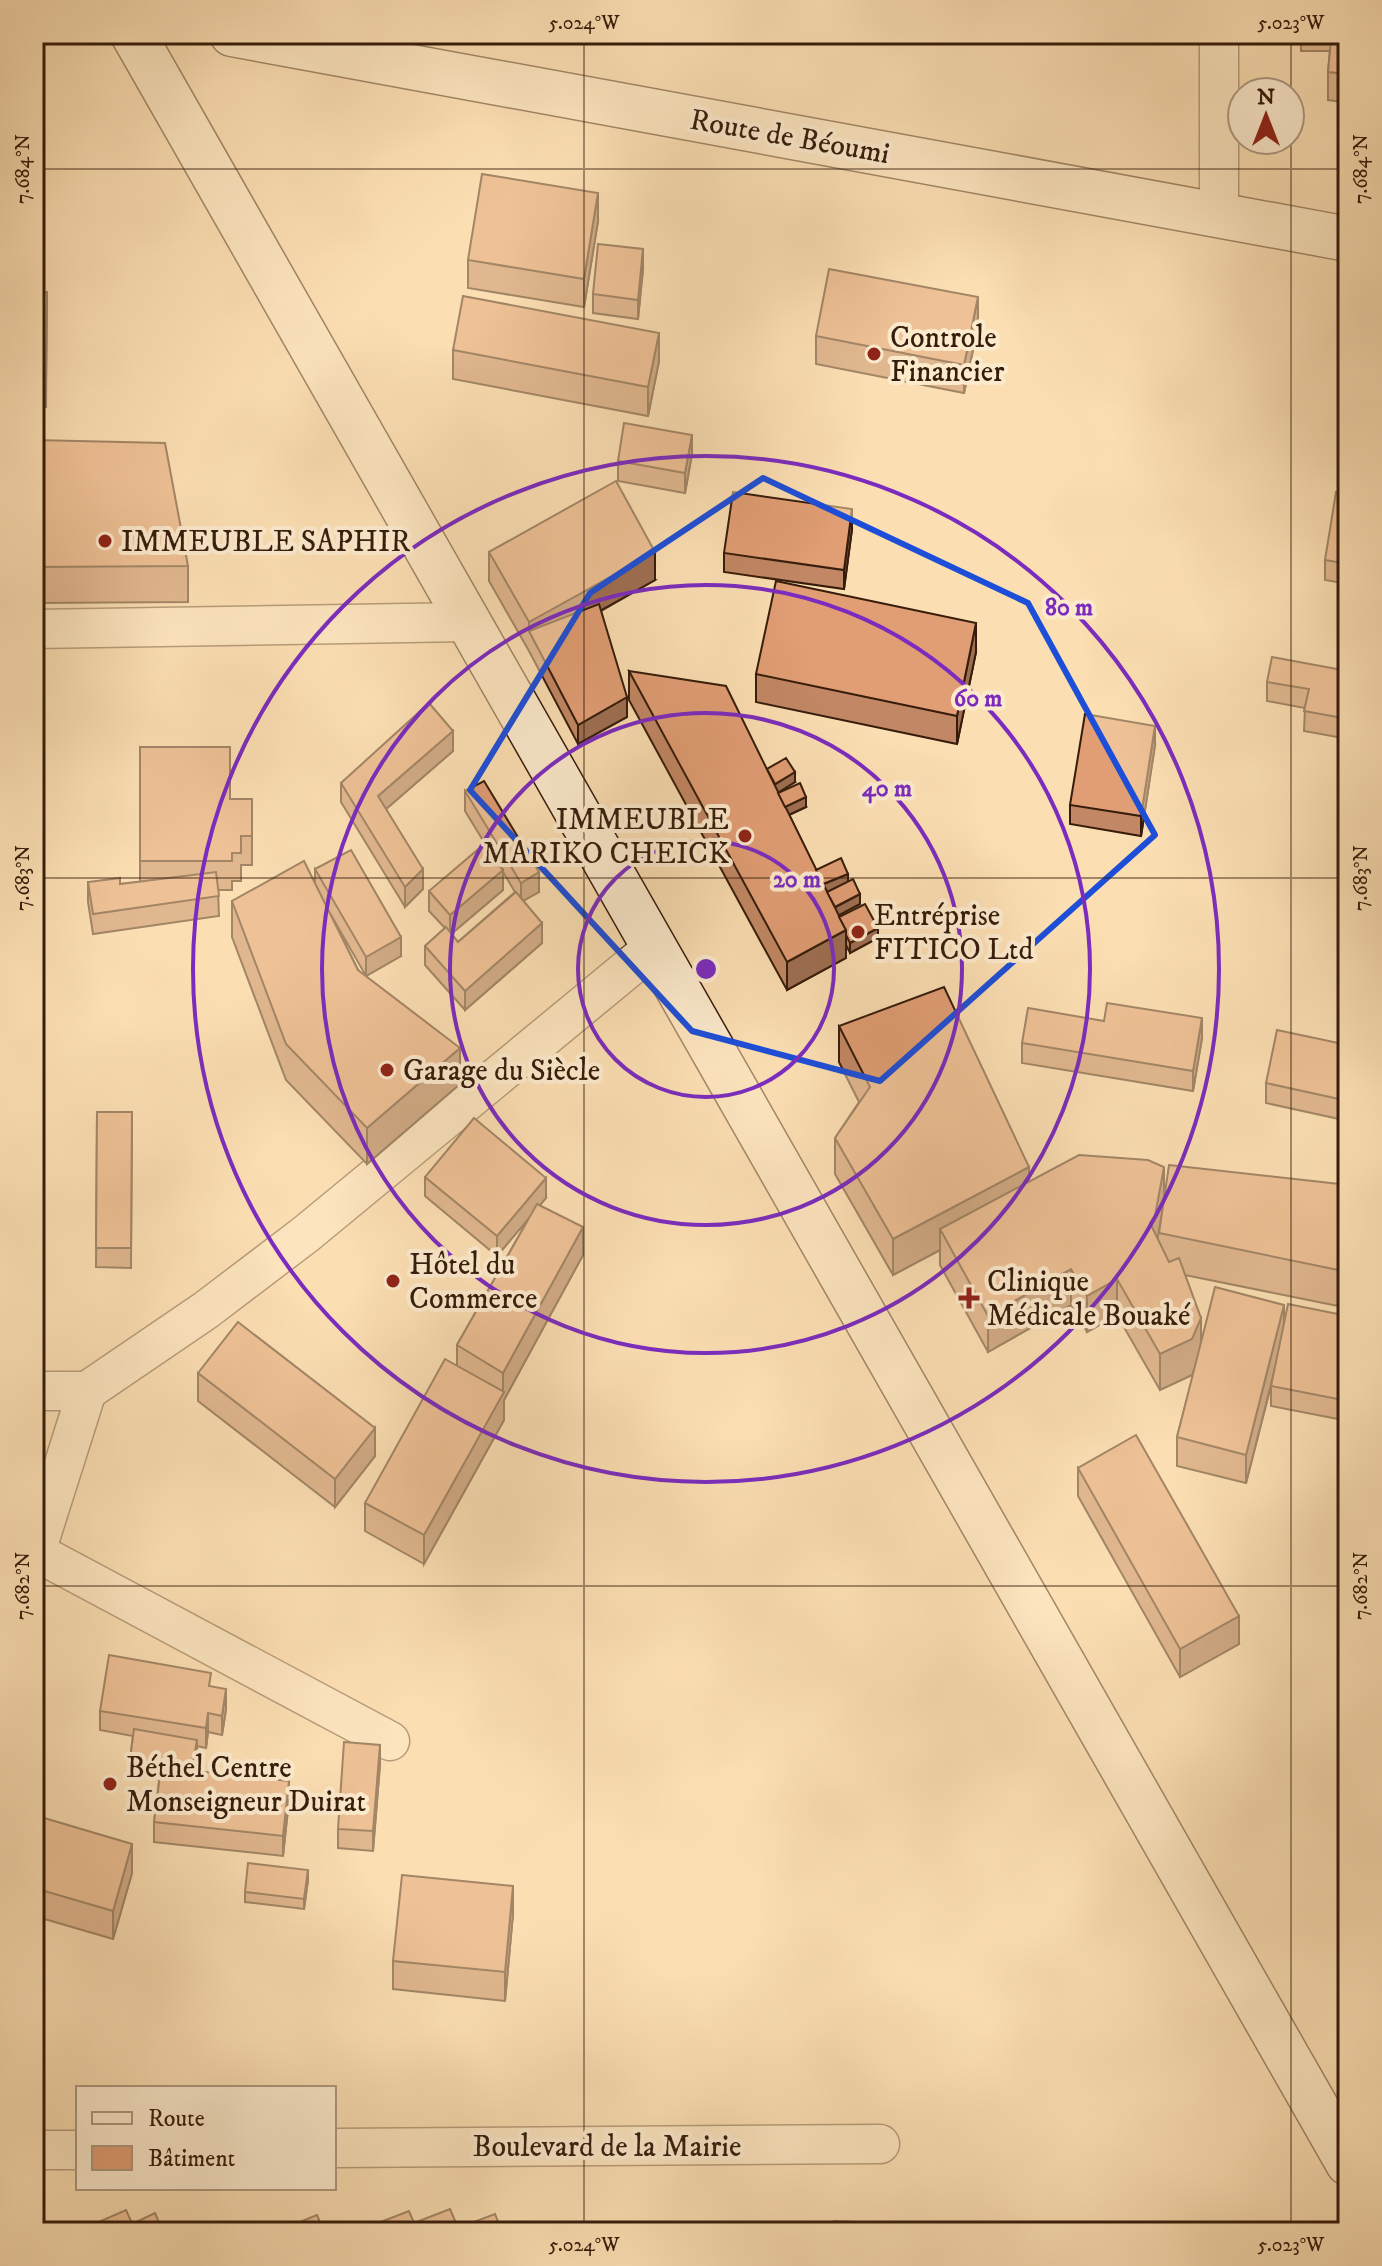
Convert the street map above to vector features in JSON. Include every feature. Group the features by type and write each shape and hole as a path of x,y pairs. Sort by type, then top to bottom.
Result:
{"street":[{"path":"133,34 1348,2163"},
{"name":"Route de Béoumi","path":"232,34 1348,239"},
{"path":"1219,34 1219,215"},
{"path":"34,629 468,622"},
{"path":"34,1391 87,1391 206,1310 306,1234 654,947"},
{"path":"87,1391 35,1555 390,1741"},
{"name":"Boulevard de la Mairie","path":"336,2148 880,2144"},
{"path":"34,2150 76,2150"}],"highlighted area":[{"path":"763,478 1028,603 1155,835 880,1081 692,1031 470,790 590,593"}],"building":[{"path":"1331,39 1348,41 1348,110 1342,109 1345,74 1328,72"},
{"path":"482,174 598,193 584,279 468,260"},
{"path":"598,244 643,249 638,300 593,294"},
{"path":"829,269 978,297 964,365 816,336"},
{"path":"34,292 47,292 46,379 34,379"},
{"path":"463,296 659,333 648,387 453,350"},
{"path":"624,423 692,435 685,473 618,461"},
{"name":"IMMEUBLE SAPHIR","path":"34,440 165,443 188,566 34,567"},
{"path":"616,481 655,552 529,622 489,552"},
{"path":"733,492 852,509 844,570 724,553"},
{"path":"1336,492 1348,495 1348,564 1325,560"},
{"path":"776,581 976,623 957,716 756,674"},
{"path":"599,604 627,697 578,725 529,631"},
{"path":"1272,657 1348,671 1348,719 1304,711 1309,689 1267,682"},
{"name":"IMMEUBLE MARIKO CHEICK","path":"629,671 726,686 846,930 787,962"},
{"path":"429,703 453,731 378,796 423,869 405,887 341,783"},
{"path":"1085,714 1155,726 1141,816 1070,805"},
{"path":"140,747 230,747 230,799 252,799 252,836 241,836 241,853 232,853 232,861 140,861"},
{"path":"786,758 795,772 775,784 767,769"},
{"path":"484,781 539,872 521,883 465,791"},
{"path":"800,783 806,797 785,807 778,793"},
{"path":"482,846 503,870 450,915 429,891"},
{"path":"351,850 401,937 366,957 315,869"},
{"path":"841,858 848,874 823,884 816,870"},
{"path":"304,861 358,970 460,1048 367,1128 286,1044 232,901"},
{"path":"216,872 219,896 93,914 88,882 120,878 120,884"},
{"path":"853,879 860,894 835,907 827,892"},
{"path":"516,892 542,923 465,991 425,946 446,927 458,942"},
{"path":"865,904 878,928 850,943 839,917"},
{"path":"944,987 1029,1167 893,1239 835,1138 870,1087 839,1026"},
{"path":"1107,1003 1202,1018 1193,1071 1022,1043 1028,1008 1104,1021"},
{"path":"1277,1030 1348,1045 1348,1101 1266,1083"},
{"path":"97,1112 132,1112 131,1248 96,1248"},
{"path":"474,1118 546,1178 497,1236 425,1177"},
{"path":"1079,1155 1148,1160 1164,1167 1155,1216 1150,1223 1169,1262 1179,1258 1201,1318 1192,1339 1160,1354 1117,1279 1087,1296 1071,1269 988,1316 940,1229"},
{"path":"1169,1165 1348,1185 1348,1272 1159,1233"},
{"path":"537,1204 583,1227 503,1373 457,1345"},
{"path":"1215,1287 1284,1305 1246,1455 1177,1437"},
{"path":"1288,1304 1348,1316 1348,1401 1271,1386"},
{"path":"238,1322 375,1428 335,1479 198,1373"},
{"path":"445,1359 504,1392 424,1535 365,1503"},
{"path":"1136,1435 1239,1616 1180,1649 1078,1468"},
{"path":"1348,1603 1348,1662 1338,1661"},
{"path":"109,1655 211,1673 209,1686 226,1689 222,1716 208,1713 206,1728 100,1711"},
{"path":"134,1729 197,1740 192,1769 130,1759"},
{"path":"344,1742 380,1745 373,1831 338,1829"},
{"path":"161,1767 289,1781 283,1836 154,1822"},
{"path":"34,1815 132,1844 113,1911 34,1888"},
{"path":"248,1863 308,1870 304,1899 245,1892"},
{"path":"402,1875 513,1886 505,1972 393,1961"},
{"path":"450,2209 458,2228 495,2214 502,2232 372,2232 370,2226 409,2211 414,2223"},
{"path":"126,2210 136,2232 76,2232"},
{"path":"155,2213 163,2232 138,2232 134,2223"},
{"path":"317,2215 324,2232 275,2232"},
{"path":"834,2221 878,2223 878,2232 833,2232"},
{"path":"622,2224 625,2232 603,2232"}],"place":[{"name":"Controle Financier","path":"874,354"},
{"name":"IMMEUBLE SAPHIR","path":"105,541"},
{"name":"IMMEUBLE MARIKO CHEICK","path":"745,836"},
{"name":"Entréprise FITICO Ltd","path":"858,932"},
{"name":"Garage du Siècle","path":"387,1070"},
{"name":"Hôtel du Commerce","path":"393,1281"},
{"name":"Clinique Médicale Bouaké","path":"969,1298"},
{"name":"Béthel Centre Monseigneur Duirat","path":"110,1784"}]}
